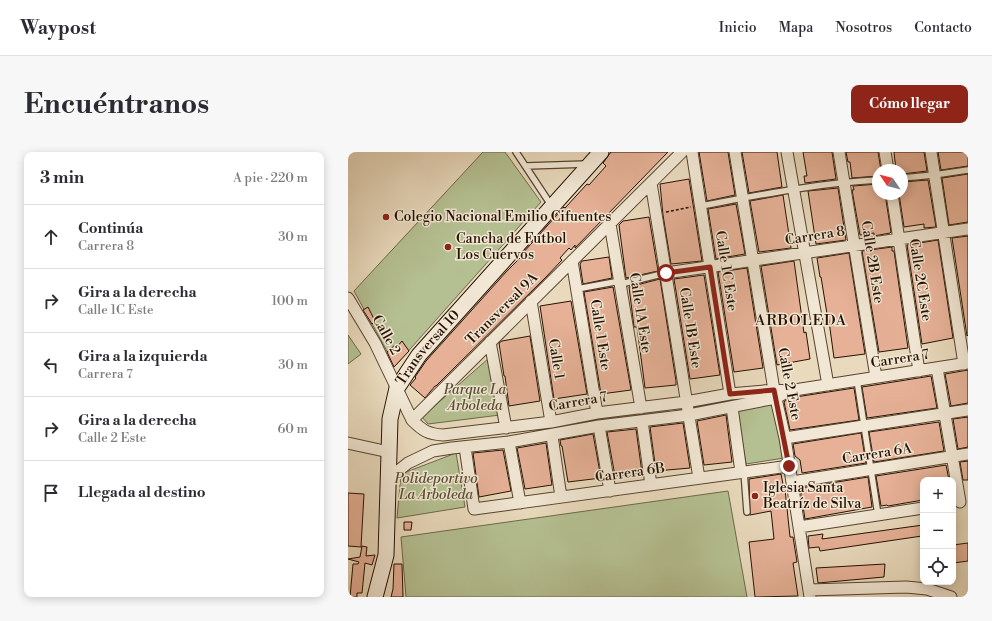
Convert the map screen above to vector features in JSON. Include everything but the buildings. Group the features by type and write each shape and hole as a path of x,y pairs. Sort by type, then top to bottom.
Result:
{"main road":[{"name":"Transversal 10","path":"375,597 386,555 390,419 397,388 419,355 601,152"}],"street":[{"name":"Transversal 9A","path":"412,420 682,152"},
{"name":"Calle 1C Este","path":"692,152 730,394"},
{"name":"Calle 2 Este","path":"735,152 775,394 792,482 809,594"},
{"path":"787,152 828,385"},
{"name":"Calle 2B Este","path":"839,152 876,377"},
{"path":"885,152 887,164"},
{"path":"931,152 966,364"},
{"name":"Calle 1B Este","path":"651,183 699,478"},
{"name":"Calle 2C Este","path":"893,200 919,371"},
{"name":"Calle 1A Este","path":"610,224 641,408"},
{"name":"Carrera 8","path":"666,273 968,228"},
{"name":"Calle 1 Este","path":"572,261 597,413"},
{"name":"Calle 2","path":"348,298 375,343 397,388"},
{"name":"Calle 1","path":"531,301 551,422"},
{"path":"490,342 506,428"},
{"name":"Carrera 7","path":"388,478 408,464 432,451 552,436 599,426 732,407 788,391 966,364"},
{"path":"937,368 960,502"},
{"name":"Carrera 7","path":"397,388 412,420 425,432 443,435 551,422 597,413 686,402 730,394 775,394"},
{"path":"732,407 742,472"},
{"path":"784,438 968,410"},
{"path":"642,421 651,485"},
{"path":"599,426 610,491"},
{"path":"552,436 561,497"},
{"path":"509,442 520,503"},
{"path":"348,443 389,452"},
{"name":"Carrera 6B","path":"465,447 474,509 789,466"},
{"name":"Carrera 6A","path":"792,482 968,454"},
{"path":"799,527 920,508"},
{"path":"809,594 906,587 927,588 951,597"}],"lane":[{"path":"516,152 552,206"},
{"path":"526,166 590,164"},
{"path":"908,177 968,170"},
{"path":"701,206 793,189 844,182 872,180"},
{"path":"577,289 666,273"},
{"path":"857,380 878,515"},
{"path":"742,472 747,512"}],"path":[{"path":"656,214 701,206"}],"green space":[{"name":"Cancha de Futbol Los Cuervos","path":"483,152 505,152 541,202 395,366 354,291"},
{"path":"348,335 361,354 348,364"},
{"name":"Parque La Arboleda","path":"489,358 500,415 428,424 422,417"},
{"path":"775,403 784,458 746,464 737,410"},
{"name":"Polideportivo La Arboleda","path":"456,453 465,507 397,518 401,474"},
{"path":"728,491 747,597 406,597 401,537"}],"place":[{"name":"Colegio Nacional Emilio Cifuentes","path":"386,217"},
{"name":"Cancha de Futbol Los Cuervos","path":"448,247"},
{"name":"Iglesia Santa Beatríz de Silva","path":"755,496"}],"district":[{"name":"ARBOLEDA","path":"801,320"}],"route":[{"path":"666,273 710,267 730,394 774,390 789,466"}]}
